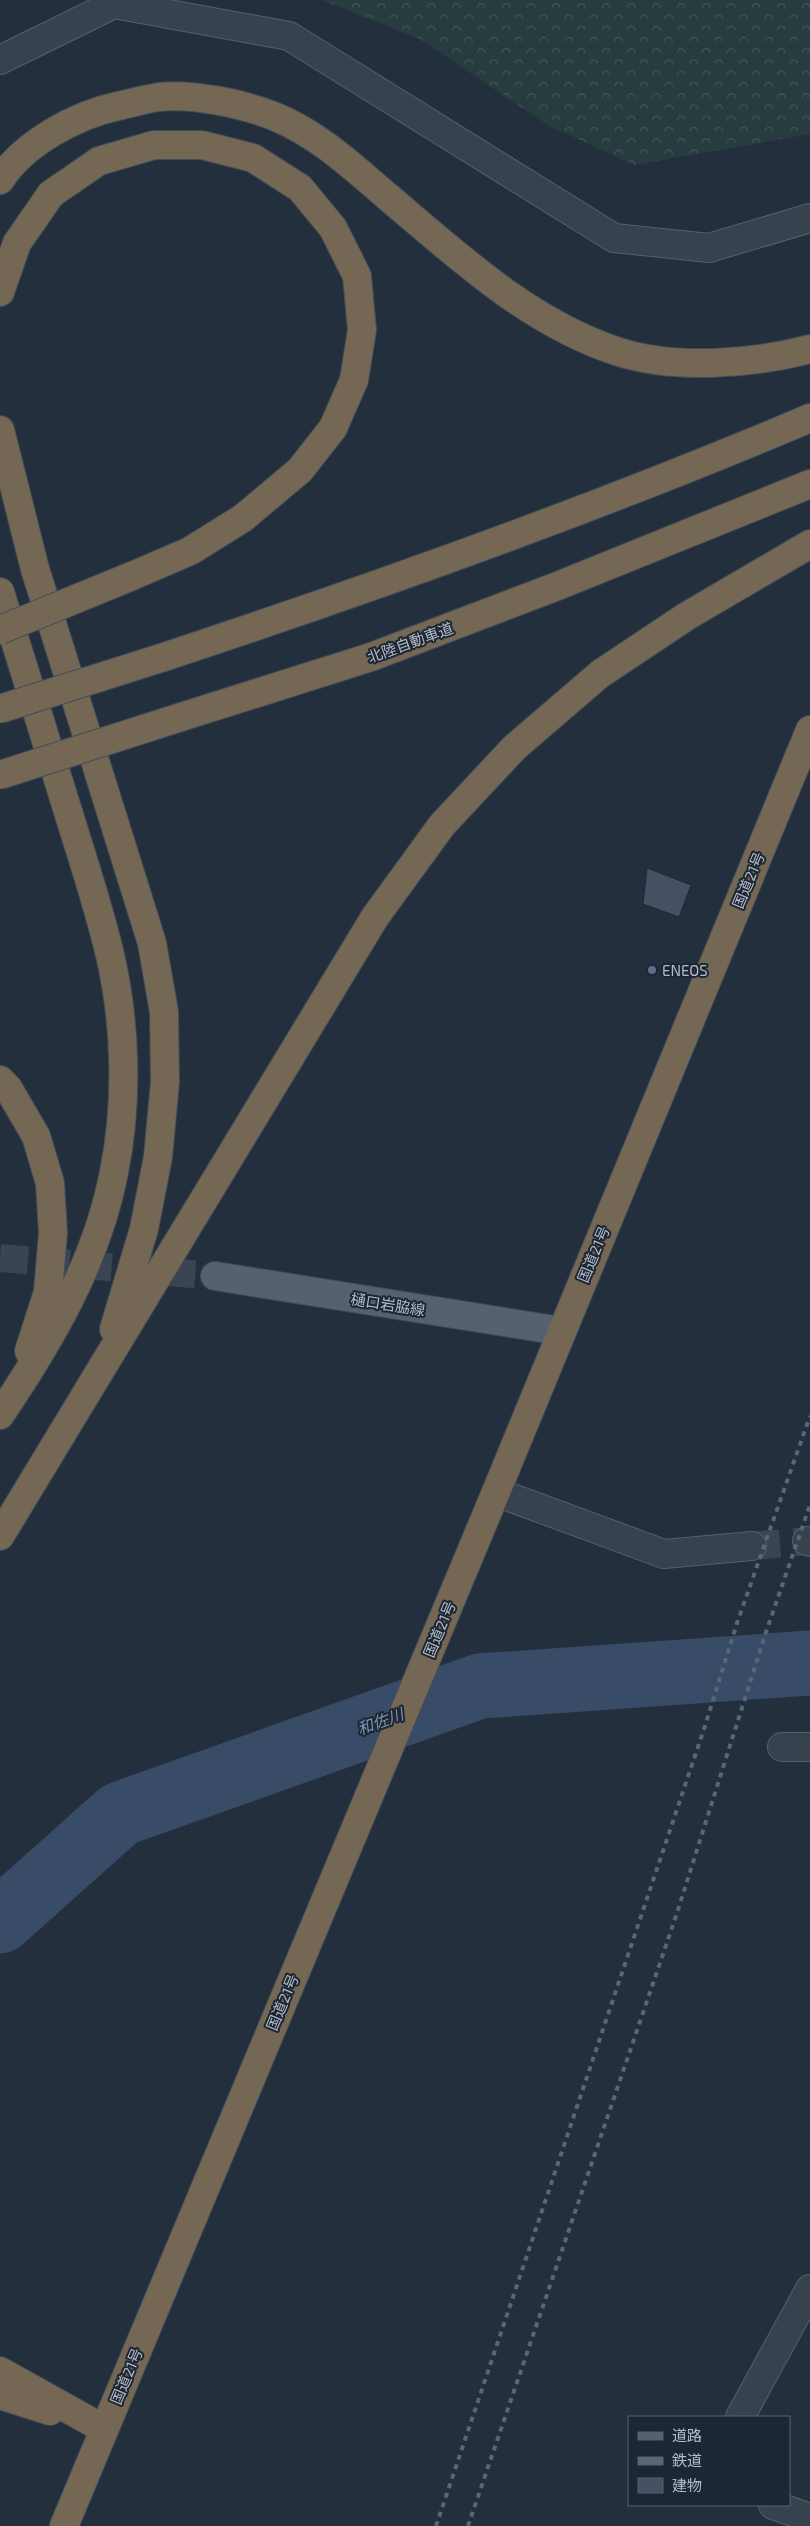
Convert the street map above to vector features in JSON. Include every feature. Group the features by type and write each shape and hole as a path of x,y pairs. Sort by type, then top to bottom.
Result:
{"highway":[{"path":"0,180 6,170 49,134 102,110 160,97 213,99 276,117 328,146 515,301 566,329 619,352 673,362 737,361 810,349"},
{"path":"0,292 18,243 51,194 99,161 154,145 202,145 254,158 300,188 333,228 357,276 362,330 354,380 333,428 300,470 243,518 190,551 0,630"},
{"path":"0,709 350,596 534,529 707,462 810,418"},
{"path":"0,430 35,569 152,944 164,1012 165,1082 158,1157 144,1230 125,1297 96,1382"},
{"name":"北陸自動車道","path":"0,775 371,657 555,588 810,484"},
{"path":"0,1536 96,1382 376,917 442,825 514,748 600,674 687,616 810,544"},
{"path":"0,592 88,878 110,957 121,1031 122,1100 114,1172 98,1232 72,1299 36,1362 0,1414"},
{"name":"国道21号","path":"64,2526 496,1492 810,730"},
{"path":"0,1080 8,1088 36,1136 50,1183 53,1233 48,1292 28,1355 0,1414"},
{"path":"0,2371 104,2429"},
{"path":"0,2395 104,2429"}],"main road":[{"name":"樋口岩脇線","path":"215,1276 561,1331"}],"street":[{"path":"0,60 114,4 289,36 614,238 709,248 810,218"},
{"path":"496,1492 664,1554 752,1546"},
{"path":"782,1747 810,1747"},
{"path":"741,2416 810,2289"},
{"path":"776,2506 810,2518"}],"green space":[{"path":"322,0 810,0 810,134 635,165 549,126 420,39"}],"building":[{"path":"647,868 691,885 679,917 643,904"}],"waterway":[{"name":"和佐川","path":"0,1921 120,1814 480,1686 810,1663"}],"tunnel":[{"path":"0,1258 215,1276"},
{"path":"752,1546 807,1541"}],"railway":[{"path":"436,2526 705,1726 737,1623 810,1416"},
{"path":"468,2526 676,1916 766,1632 810,1505"}],"place":[{"name":"ENEOS","path":"652,970"}]}
